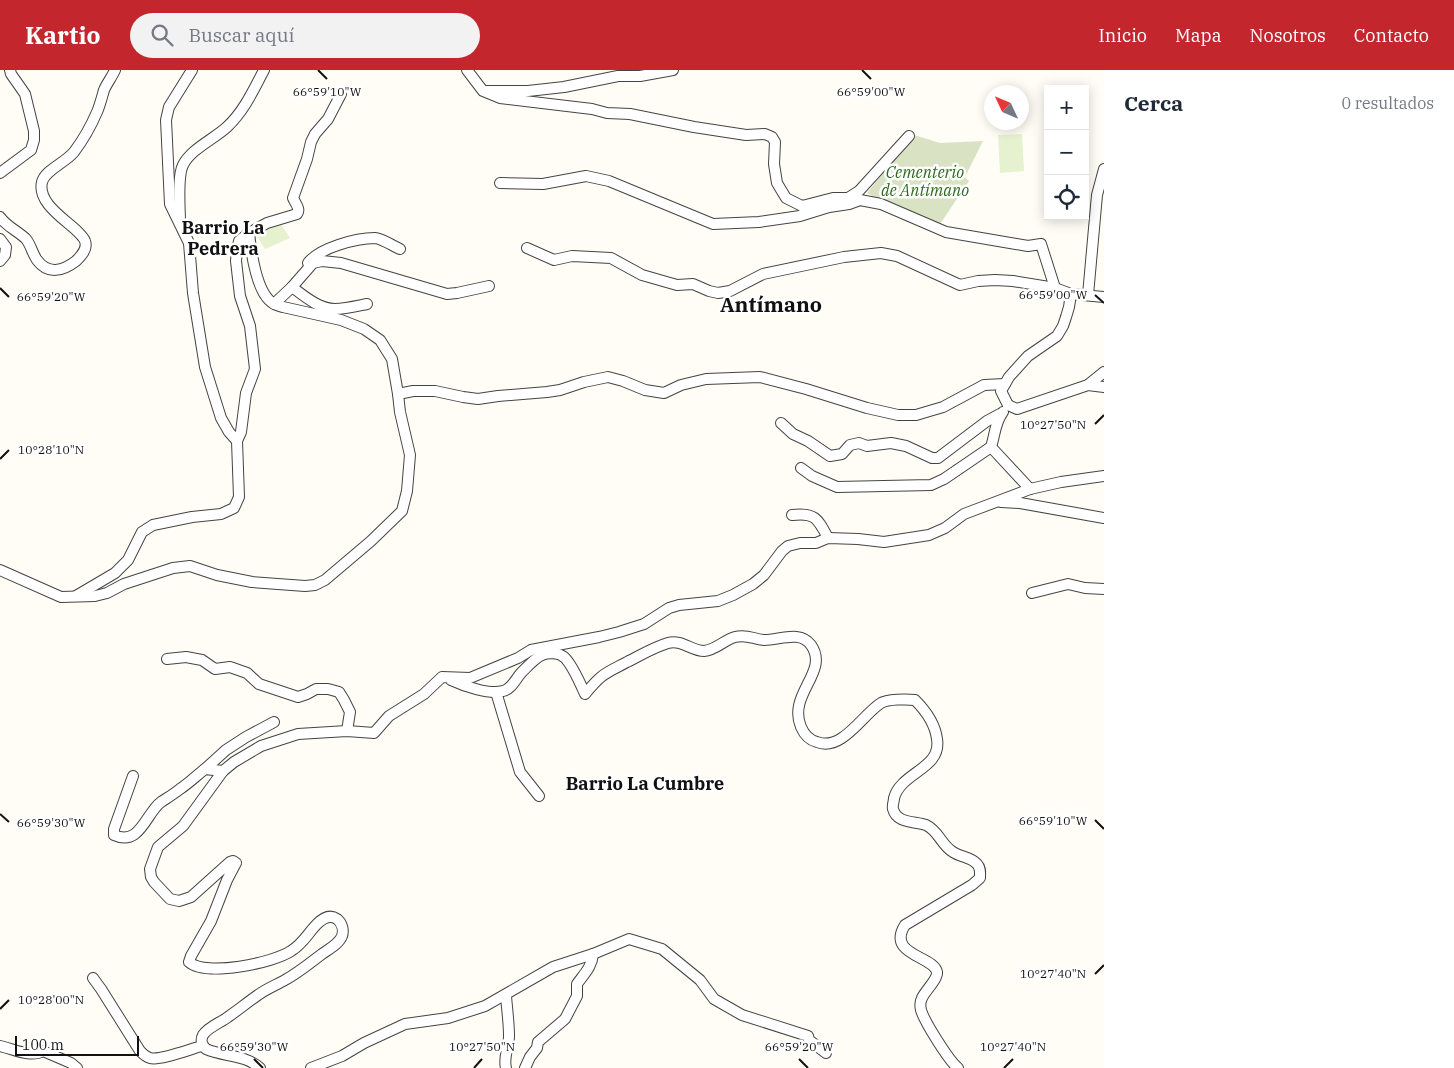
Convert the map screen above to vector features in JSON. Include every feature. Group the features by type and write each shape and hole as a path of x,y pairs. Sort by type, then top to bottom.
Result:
{"street":[{"path":"0,174 31,150 34,140 34,131 25,94 10,70"},
{"path":"0,217 25,238 30,244 36,259 50,270 60,270 81,256 85,248 85,241 44,200 41,184 44,177 68,159 80,144 98,111 105,90 115,70"},
{"path":"192,70 169,107 166,120 170,204 189,243 193,293 205,367 222,418 229,432 237,441"},
{"path":"180,225 180,184 183,165 194,152 210,141 242,110 264,70"},
{"path":"467,70 483,91 500,98 592,109 607,113 630,114 746,135 765,134 772,137 775,142 774,164 777,183 786,198 805,209 849,204 860,200 881,204 946,232 1028,246 1041,244 1055,288"},
{"path":"483,91 528,91 618,76 640,76 673,70"},
{"path":"73,597 115,573 128,560 142,532 152,525 192,517 221,514 234,508 238,497 237,441 241,432 246,393 255,369 250,326 240,296 236,250 239,241 249,233 267,224 297,214 299,209 293,198 311,142 315,134 328,119 342,94"},
{"path":"500,183 543,184 586,176 609,181 713,224 759,222 800,216 805,209 833,198 848,198 859,192 909,136"},
{"path":"1088,295 1097,194 1104,169"},
{"path":"0,570 61,597 95,596 107,593 140,578 173,568 190,566 216,575 252,582 315,585 325,580 402,511 407,491 410,455 400,412 392,359 380,340 364,329 341,320 295,311 274,304 269,300 261,286 252,258 249,233"},
{"path":"305,271 312,257 354,241 376,238 400,249"},
{"path":"0,239 6,248 5,256 0,261"},
{"path":"527,248 554,260 572,256 611,258 649,277 677,284 694,284 718,293 730,291 763,274 844,257 881,253 898,256 960,285 995,280 1055,288 1071,294 1104,297"},
{"path":"274,304 313,263 322,261 341,263 447,294 457,294 489,286"},
{"path":"292,287 324,308 334,309 367,304"},
{"path":"1071,294 1063,326 1057,336 1028,356 1009,377 1001,391 1008,405 1017,408 1088,386 1104,387"},
{"path":"1088,386 1104,372"},
{"path":"398,394 413,391 435,392 478,399 547,392 608,377 645,390 664,393 681,385 706,379 760,377 867,408 898,415 916,415 943,407 984,385 1006,384"},
{"path":"801,468 812,476 836,487 932,485 991,447 1000,414 1008,405"},
{"path":"781,423 793,434 808,441 830,456 842,454 850,445 859,443 867,446 891,443 906,446 932,458 938,458 987,421 1000,414"},
{"path":"991,447 1030,489"},
{"path":"202,1046 203,1035 207,1031 259,994 298,972 334,946 342,937 343,931 340,922 330,916 320,920 298,946 276,959 218,969 208,969 189,962 211,921 227,880 236,863 230,862 190,897 179,901 170,899 154,882 150,870 158,847 182,826 223,770 234,762 260,746 298,734 347,731 374,733 389,716 424,694 442,677 470,678 518,658 531,650 619,632 644,624 669,608 679,605 718,601 734,595 764,575 788,546 816,542 828,538 884,542 929,535 945,528 964,514 1030,489 1061,482 1104,476"},
{"path":"997,502 1020,503 1104,518"},
{"path":"792,515 814,516 821,524 828,538"},
{"path":"1032,593 1068,584 1085,588 1104,589"},
{"path":"442,677 468,687 496,692 503,691 508,689 522,672 541,655 553,653 564,657 578,677 585,694 602,676 670,642 680,642 693,649 702,651 711,650 722,642 742,635 766,640 798,637 809,643 816,659 814,672 798,703 798,718 808,738 817,743 828,744 838,740 851,731 883,702 915,700 927,713 936,731 937,751 933,760 909,778 896,793 893,810 900,818 907,822 926,826 936,833 953,852 978,865 980,872 980,878 972,884 905,925 901,931 901,939 908,951 934,966 937,972 937,977 921,1000 920,1007 923,1016 947,1057 958,1068"},
{"path":"167,660 186,657 202,660 215,669 230,667 247,673 259,684 298,697 316,689 328,689 339,692 350,712 347,731"},
{"path":"496,692 520,772 539,796"},
{"path":"133,776 114,829 114,835 124,838 132,836 145,825 158,804 180,790 226,750 274,722"},
{"path":"205,769 223,770"},
{"path":"311,1068 342,1056 364,1043 405,1024 448,1018 485,1006 506,996 519,986 554,967 629,939 662,949 700,980 714,999 742,1016 808,1036 809,1040 826,1053"},
{"path":"525,1068 537,1048 538,1042 565,1019 577,996 577,984 592,962 593,954"},
{"path":"93,978 140,1051 148,1058 164,1058 202,1046 210,1051 252,1062 260,1068"},
{"path":"506,996 509,1024 509,1039 504,1060 506,1068"},
{"path":"0,1046 30,1054 37,1054 43,1051 78,1068"}],"green space":[{"path":"1022,134 1024,171 1000,173 998,135"},
{"name":"Cementerio de Antímano","path":"914,135 940,143 983,141 965,177 969,181 938,227 904,213 867,193"},
{"path":"280,223 290,238 265,249 255,233"}],"district":[{"name":"Barrio La Pedrera","path":"223,238"},
{"name":"Antímano","path":"771,305"},
{"name":"Barrio La Cumbre","path":"645,784"}]}
